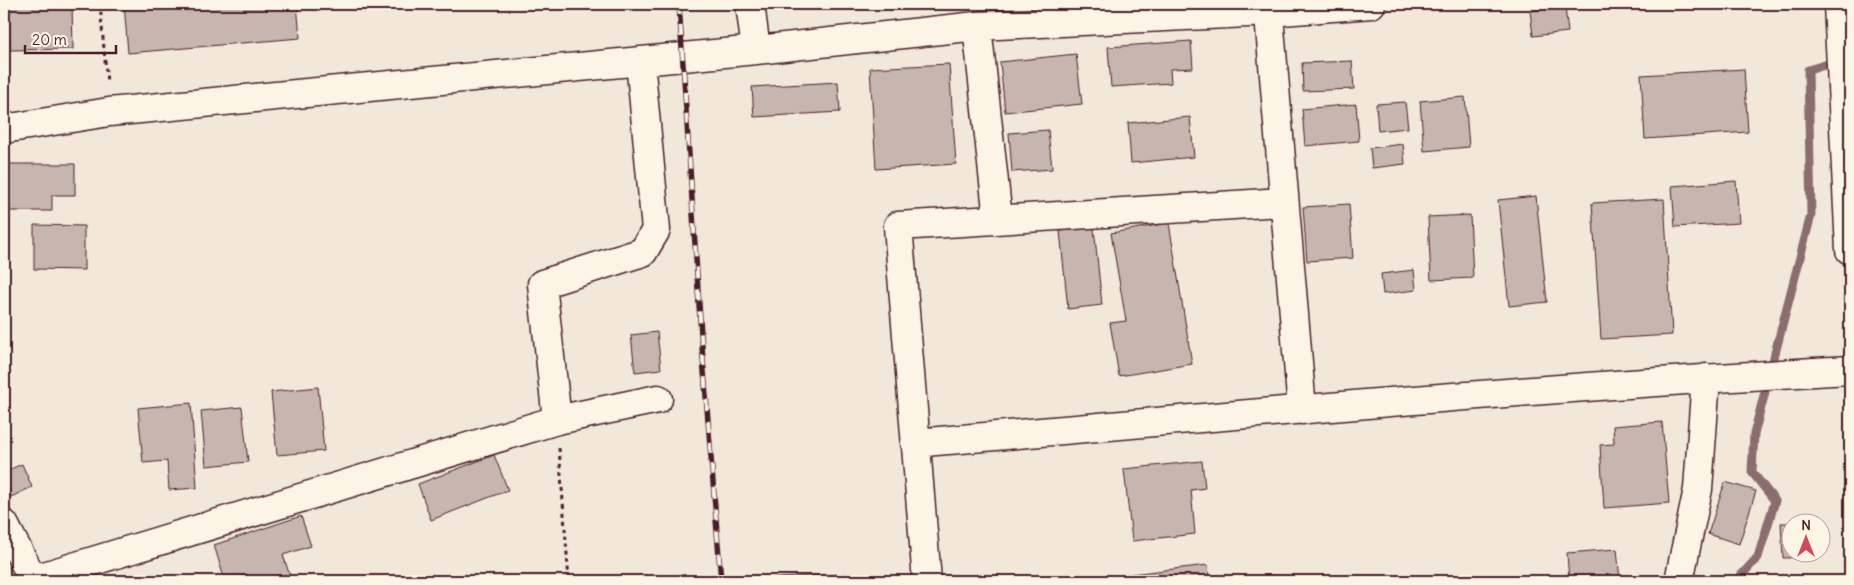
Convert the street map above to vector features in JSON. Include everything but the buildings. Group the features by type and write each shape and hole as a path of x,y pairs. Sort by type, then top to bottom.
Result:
{"main road":[{"path":"750,4 756,50"},
{"path":"4,129 110,112 756,50 977,26 1268,8 1371,4"},
{"path":"1838,4 1850,250"},
{"path":"1268,8 1302,410"},
{"path":"977,26 998,219"},
{"path":"557,420 542,284 643,252 656,230 640,61"},
{"path":"927,581 914,444 898,226 1283,202"},
{"path":"914,444 1302,410 1706,378 1850,370"},
{"path":"1679,581 1698,490 1706,378"},
{"path":"4,524 34,580 557,420 658,399"}],"path":[{"path":"100,4 110,112"},
{"path":"557,420 569,581"}],"waterway":[{"path":"1736,581 1758,557 1775,501 1752,472 1754,434 1811,215 1808,70 1838,61"}],"railway":[{"path":"679,4 701,334 721,581"}]}
